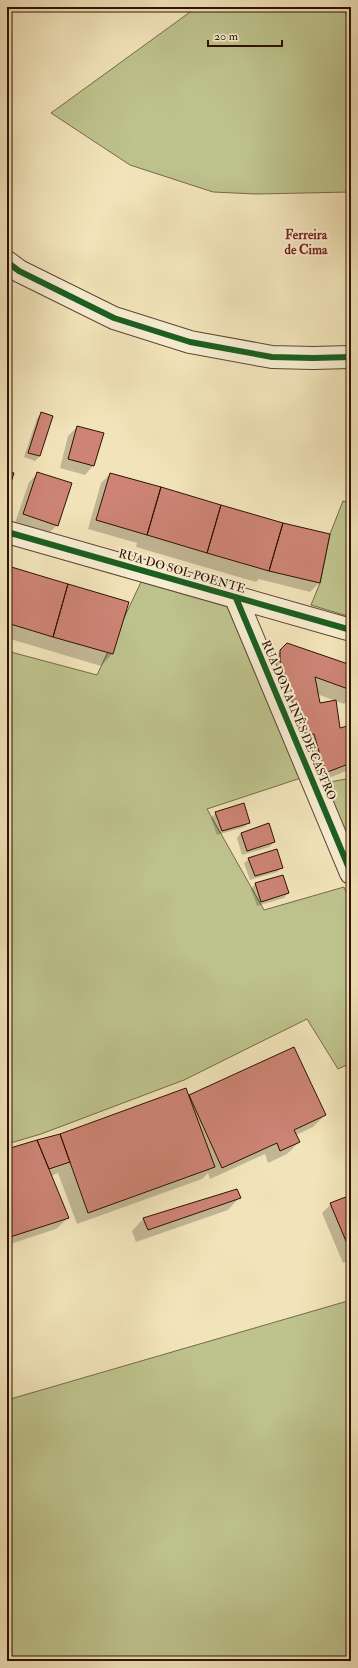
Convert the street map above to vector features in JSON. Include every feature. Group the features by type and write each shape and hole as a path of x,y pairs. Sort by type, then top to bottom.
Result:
{"street":[{"path":"7,262 19,271 114,318 190,342 272,357 351,357"},
{"name":"RUA DO SOL POENTE","path":"7,532 351,630"},
{"name":"RUA DONA INÊS DE CASTRO","path":"236,598 351,873"}],"green space":[{"path":"197,7 345,7 351,44 351,192 256,194 213,192 130,165 51,113"},
{"path":"343,501 351,502 351,617 311,605 320,583 330,534"},
{"path":"142,580 229,605 301,778 207,809 264,910 344,887 351,904 351,1063 338,1069 307,1019 184,1080 41,1134 7,1144 7,651 97,675"},
{"path":"351,778 351,844 325,783"},
{"path":"351,1300 351,1661 7,1661 7,1400"}],"building":[{"path":"41,412 53,416 40,456 28,453"},
{"path":"77,426 104,433 94,466 68,459"},
{"path":"7,471 14,473 7,495"},
{"path":"37,472 72,483 58,526 23,514"},
{"path":"110,473 161,487 147,535 96,520"},
{"path":"161,487 221,505 207,553 147,535"},
{"path":"221,505 283,523 269,571 207,553"},
{"path":"283,523 330,534 320,583 269,571"},
{"path":"8,566 68,584 53,637 7,623"},
{"path":"68,584 129,602 113,654 53,637"},
{"path":"287,643 351,665 351,690 315,677 320,703 336,700 340,728 351,725 351,763 325,773 314,734 304,736 301,719 294,719 280,661 280,650"},
{"path":"244,803 250,823 222,831 215,812"},
{"path":"269,823 275,842 247,851 241,833"},
{"path":"277,849 283,868 255,876 248,858"},
{"path":"283,875 289,893 261,902 255,883"},
{"path":"294,1047 326,1115 294,1130 300,1142 280,1151 277,1143 222,1168 189,1095"},
{"path":"186,1088 215,1167 88,1213 60,1134"},
{"path":"60,1134 70,1162 49,1169 37,1140"},
{"path":"37,1140 69,1218 7,1238 7,1149"},
{"path":"237,1189 241,1198 148,1230 143,1218"},
{"path":"351,1195 351,1253 330,1203"}],"cycle path":[{"path":"7,262 19,271 114,318 190,342 272,357 351,357"},
{"path":"7,532 351,630"},
{"path":"236,598 351,873"}],"district":[{"name":"Ferreira de Cima","path":"306,242"}]}
